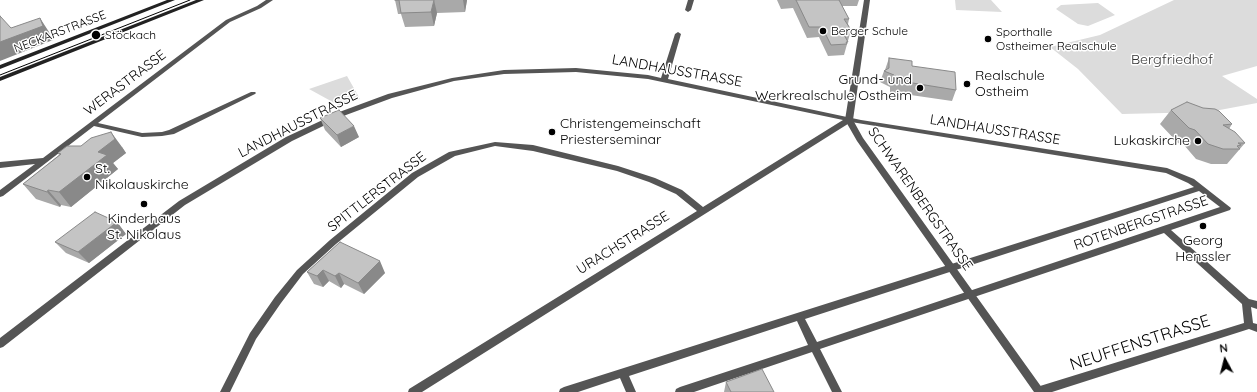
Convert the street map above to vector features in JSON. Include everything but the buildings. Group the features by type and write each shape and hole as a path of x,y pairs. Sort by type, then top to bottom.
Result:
{"main road":[{"name":"NECKARSTRASSE","path":"0,67 172,0"},
{"name":"NECKARSTRASSE","path":"0,79 201,0"}],"street":[{"name":"WERASTRASSE","path":"0,194 231,20 259,7 270,0"},
{"path":"688,10 691,0"},
{"name":"SCHWARENBERGSTRASSE","path":"867,0 849,120 860,139 1040,392"},
{"path":"664,80 678,34"},
{"name":"LANDHAUSSTRASSE","path":"0,344 182,203 221,178 283,143 368,103 434,84 504,72 550,69 595,70 664,80 849,120 1167,171 1181,176 1200,188"},
{"path":"93,124 142,135 162,134 171,132 253,93"},
{"name":"URACHSTRASSE","path":"413,392 702,210 849,120"},
{"name":"SPITTLERSTRASSE","path":"225,392 256,331 300,272 414,175 452,154 495,144 534,148 648,178 679,192 702,210"},
{"path":"0,165 46,159"},
{"name":"ROTENBERGSTRASSE","path":"564,392 1200,188 1227,208 680,392"},
{"path":"1165,229 1246,302 1257,305"},
{"path":"1246,302 1253,326"},
{"path":"800,316 837,392"},
{"name":"NEUFFENSTRASSE","path":"1040,392 1253,326"},
{"path":"623,373 631,392"}],"green space":[{"path":"955,0 991,0 1002,12 956,10"},
{"name":"Bergfriedhof","path":"1174,0 1257,0 1257,66 1222,76 1257,99 1257,103 1209,112 1122,114 1078,69 1050,47 1100,35"},
{"path":"1098,3 1115,15 1088,26 1078,24 1056,9 1061,5"},
{"path":"347,76 360,99 340,106 309,89"}],"tram line":[{"path":"0,75 190,0"}],"place":[{"name":"Berger Schule","path":"823,31"},
{"name":"Stöckach","path":"96,35"},
{"name":"Sporthalle Ostheimer Realschule","path":"988,39"},
{"name":"Realschule Ostheim","path":"967,84"},
{"name":"Grund- und Werkrealschule Ostheim","path":"920,88"},
{"name":"Christengemeinschaft Priesterseminar","path":"552,132"},
{"name":"Lukaskirche","path":"1198,141"},
{"name":"St. Nikolauskirche","path":"87,177"},
{"name":"Kinderhaus St. Nikolaus","path":"144,204"},
{"name":"Georg Henssler","path":"1203,226"}]}
